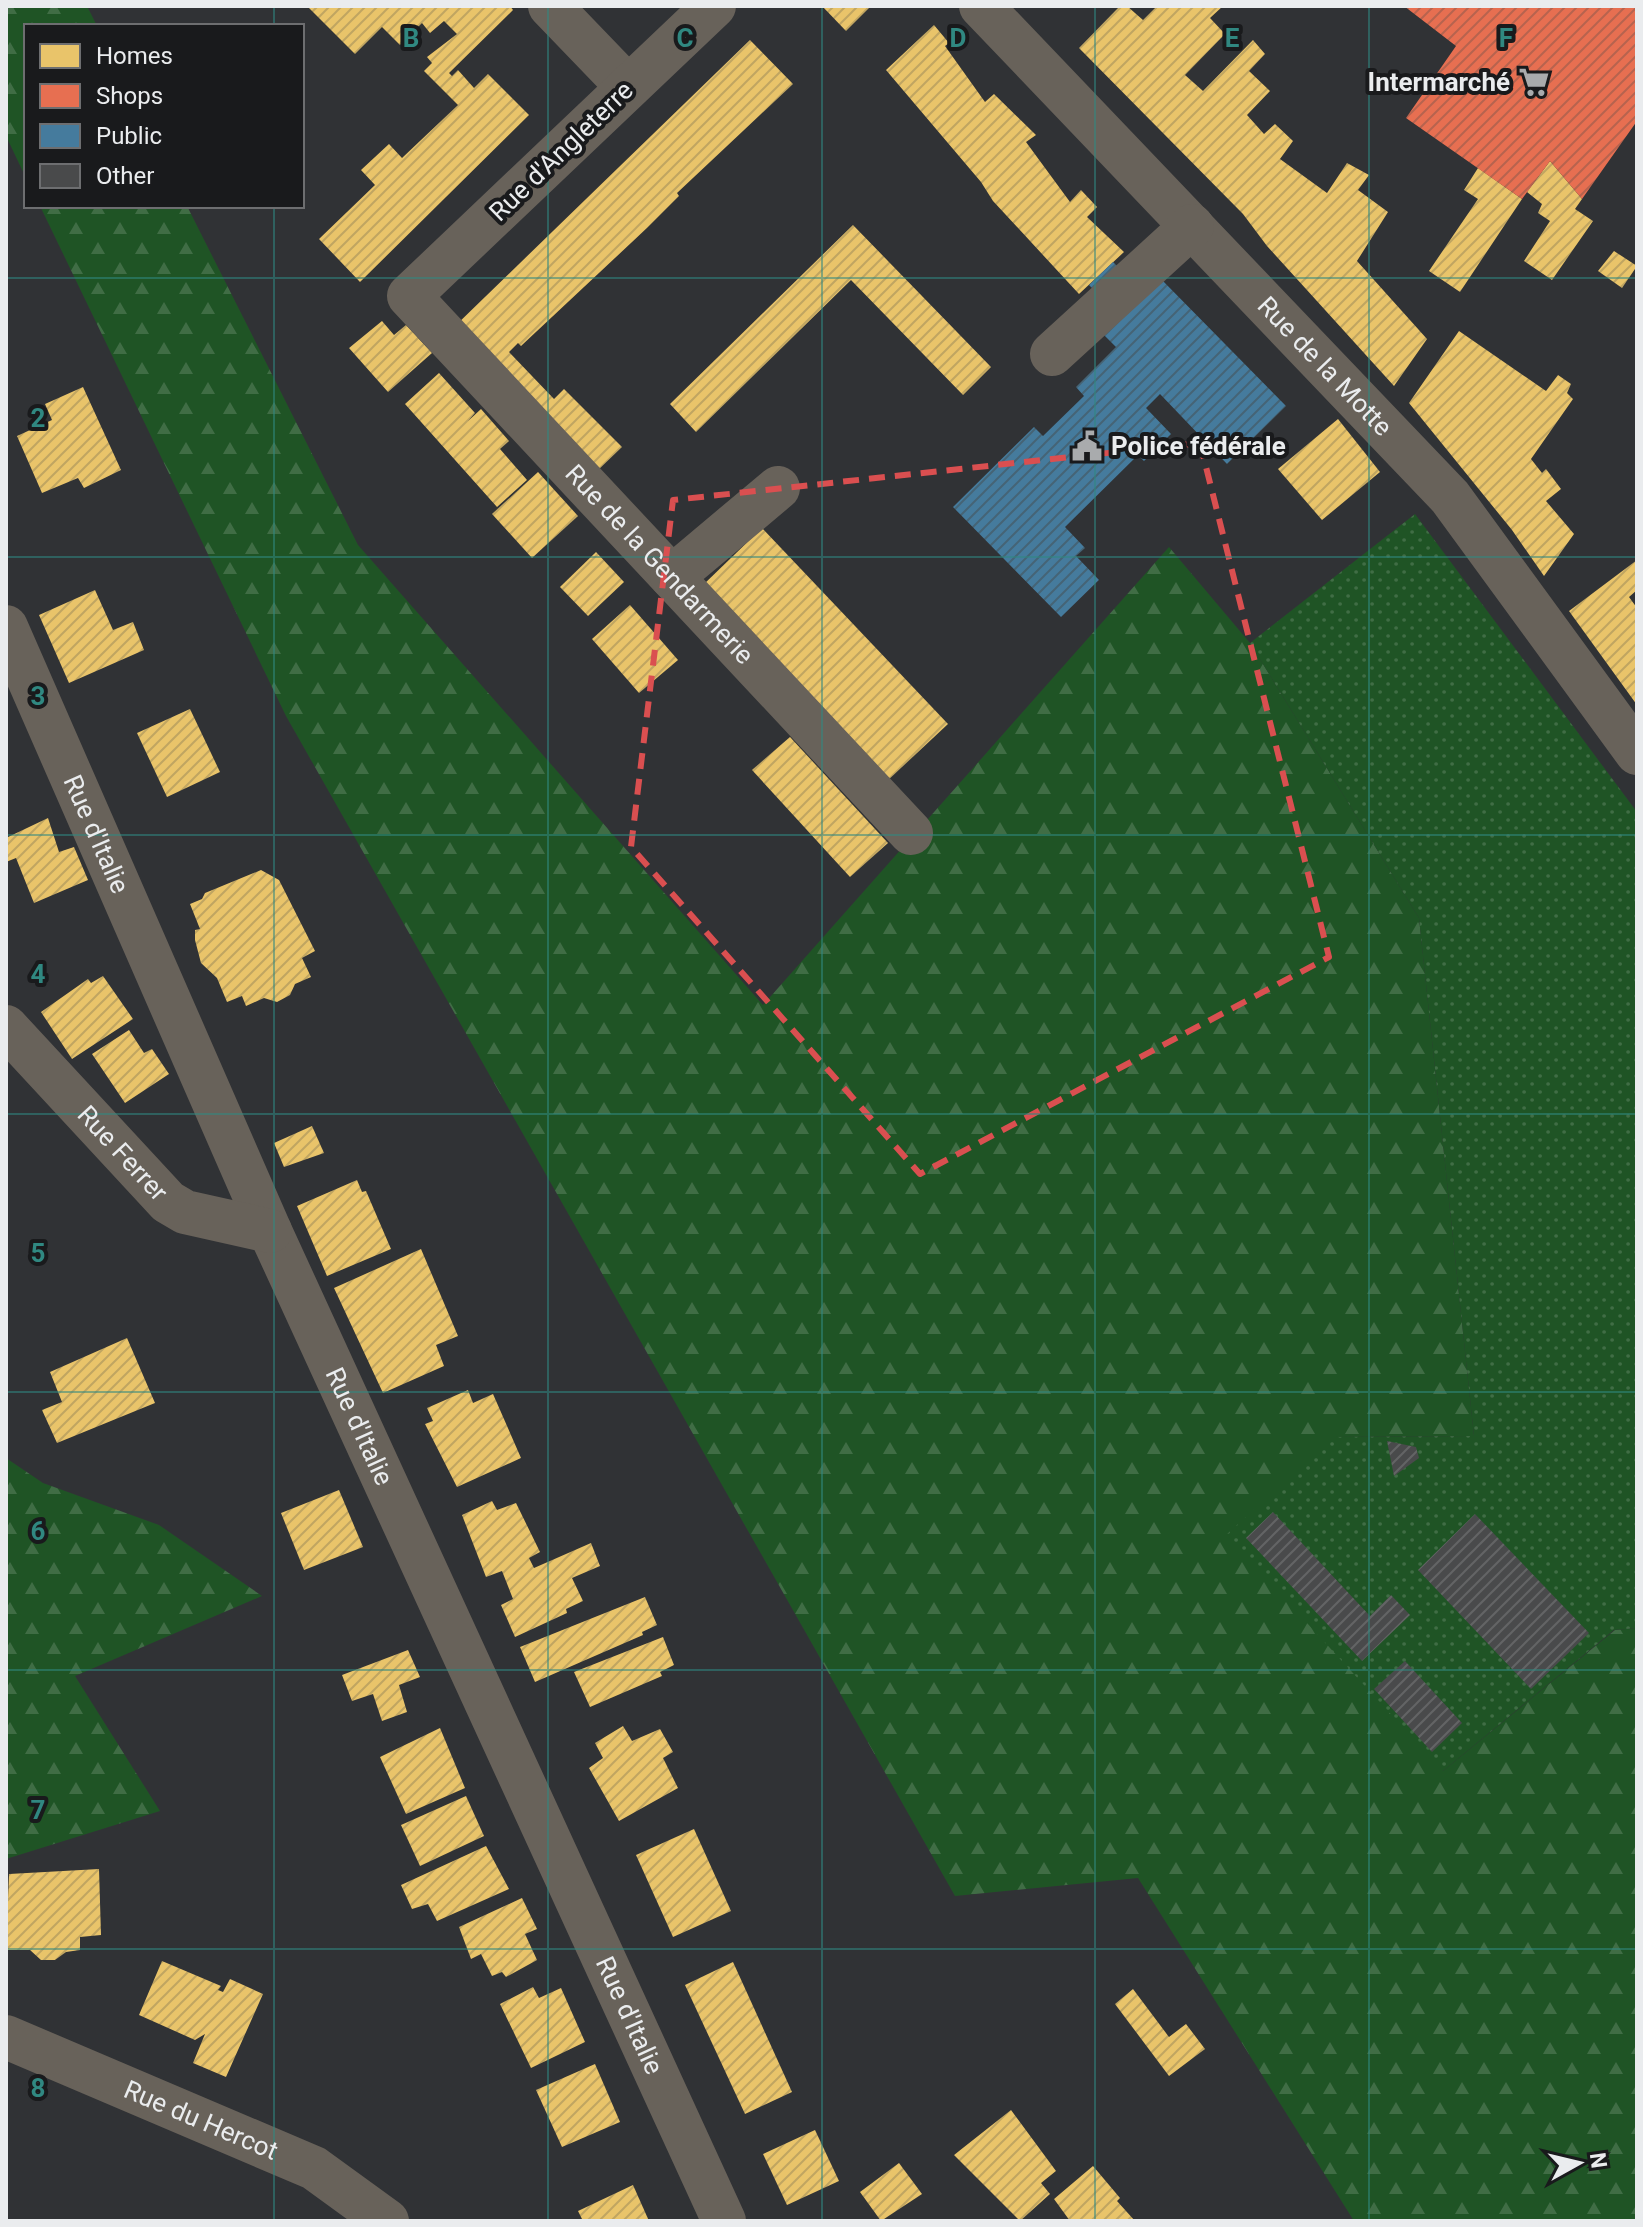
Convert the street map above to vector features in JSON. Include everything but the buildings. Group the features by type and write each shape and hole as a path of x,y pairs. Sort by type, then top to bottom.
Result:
{"street":[{"path":"550,6 628,87"},
{"name":"Rue d'Angleterre","path":"409,296 714,6"},
{"name":"Rue de la Motte","path":"981,6 1450,497 1637,753"},
{"path":"1052,354 1192,226"},
{"name":"Rue de la Gendarmerie","path":"409,296 911,833"},
{"path":"672,577 778,488"},
{"name":"Rue d'Italie","path":"6,627 270,1231 724,2221"},
{"name":"Rue Ferrer","path":"6,1027 168,1202 185,1212 270,1231"},
{"name":"Rue du Hercot","path":"6,2037 314,2168 387,2221"}],"highlighted area":[{"path":"1200,443 1329,957 920,1174 631,847 673,500"}],"green space":[{"path":"6,6 87,6 96,24 24,24 24,174 6,136"},
{"path":"41,208 188,208 358,545 763,1005 1169,547 1250,643 1419,918 1474,1436 1334,1437 1443,1771 1615,1630 1637,1628 1637,2221 1354,2221 1138,1878 955,1896 286,716"},
{"path":"1415,514 1637,812 1637,1628 1614,1630 1443,1771 1226,1535 1334,1437 1474,1436 1419,918 1250,643"},
{"path":"6,1458 43,1483 159,1525 262,1596 75,1676 160,1811 6,1859"}],"place":[{"name":"Intermarché","path":"1534,82"},
{"name":"Police fédérale","path":"1087,446"}]}
